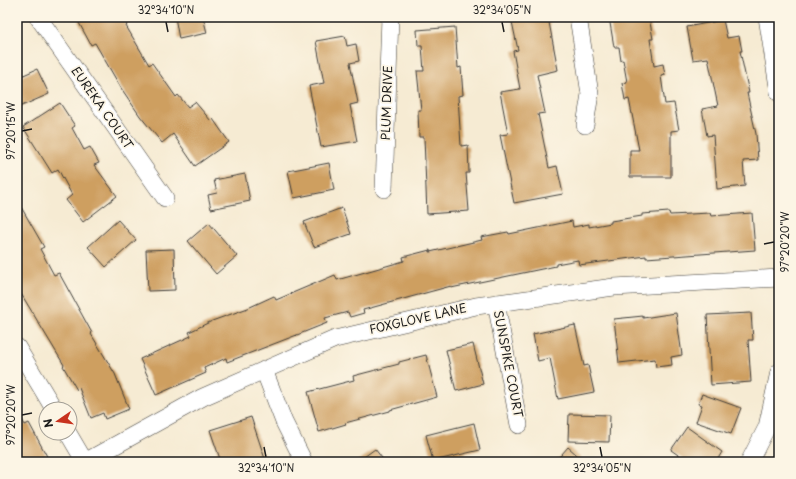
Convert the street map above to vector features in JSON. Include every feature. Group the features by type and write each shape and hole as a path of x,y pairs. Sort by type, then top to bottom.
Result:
{"street":[{"name":"EUREKA COURT","path":"38,17 165,198"},
{"name":"PLUM DRIVE","path":"384,189 390,17"},
{"path":"578,17 590,94 585,125"},
{"path":"767,17 779,93"},
{"name":"FOXGLOVE LANE","path":"85,462 203,397 335,338 476,306 614,287 779,278"},
{"name":"SUNSPIKE COURT","path":"496,303 519,425"},
{"path":"17,347 49,401"},
{"path":"264,370 284,422 304,462"},
{"path":"749,462 767,427 779,372"},
{"path":"73,441 85,462"}],"building":[{"path":"85,17 122,17 149,65 152,63 176,97 178,95 188,107 195,102 211,121 213,119 229,142 195,166 173,134 162,143 140,116 121,88 95,43 91,45 78,21"},
{"path":"175,17 203,17 207,33 179,39"},
{"path":"511,17 548,17 558,70 537,75 545,113 538,114 549,168 557,166 563,194 514,203 500,135 508,134 500,92 520,89 513,51 518,50"},
{"path":"609,17 649,17 653,39 650,39 654,66 663,64 665,75 661,76 665,104 674,103 679,130 671,131 671,177 630,177 630,150 639,150 629,99 625,100 622,83 627,82 623,60 621,61 619,47 614,47"},
{"path":"723,20 727,38 739,36 742,51 740,51 749,93 747,93 756,134 758,160 743,161 745,186 717,189 713,135 707,136 702,109 718,106 708,58 693,60 687,27"},
{"path":"455,27 458,68 461,67 463,95 458,96 461,146 468,145 469,173 466,173 469,211 427,214 424,137 419,137 418,110 421,110 417,71 424,71 422,46 418,46 417,30"},
{"path":"345,36 347,46 356,44 359,61 350,63 358,103 350,105 357,141 321,147 309,86 324,83 316,41"},
{"path":"37,69 49,94 17,108 17,78"},
{"path":"60,103 75,126 72,128 84,150 90,147 99,163 94,165 117,196 83,222 66,200 72,195 58,169 52,173 23,127"},
{"path":"329,163 334,190 294,198 288,171"},
{"path":"245,174 250,201 211,209 208,195 217,193 214,180"},
{"path":"17,200 44,247 40,249 54,275 59,273 92,333 91,334 115,374 129,409 105,419 103,413 91,418 79,388 77,390 63,366 64,365 17,287"},
{"path":"342,208 351,234 314,247 304,222"},
{"path":"669,212 670,215 710,213 711,216 752,213 755,250 646,258 646,256 579,265 578,260 451,288 451,286 363,310 364,313 350,317 348,312 325,318 327,323 227,362 226,358 204,368 206,373 156,395 140,359 191,336 189,332 212,321 248,308 274,296 276,300 335,275 337,280 404,261 403,257 482,240 481,237 508,232 509,234 572,221 573,227 589,224 589,227 611,223 611,221 642,216 642,214"},
{"path":"118,220 136,240 106,267 88,247"},
{"path":"209,223 237,256 216,274 188,241"},
{"path":"174,249 175,290 148,291 146,250"},
{"path":"676,313 682,355 671,357 672,365 656,367 655,359 619,363 614,319 643,316 643,318"},
{"path":"751,313 753,340 748,340 751,382 711,385 707,315"},
{"path":"575,325 584,366 588,365 594,392 558,399 550,358 538,361 533,334"},
{"path":"473,344 483,384 456,391 446,350"},
{"path":"426,355 437,397 345,423 346,424 319,432 308,392 354,380 353,376"},
{"path":"702,394 741,408 731,434 696,422 702,405 698,404"},
{"path":"17,410 25,425 29,423 50,462 17,462"},
{"path":"569,414 610,415 609,442 568,441"},
{"path":"251,417 266,462 221,462 210,430"},
{"path":"474,423 480,450 433,461 426,435"},
{"path":"687,427 722,452 716,462 688,462 671,450"},
{"path":"568,447 585,462 555,462"},
{"path":"375,449 385,462 357,462"}]}
